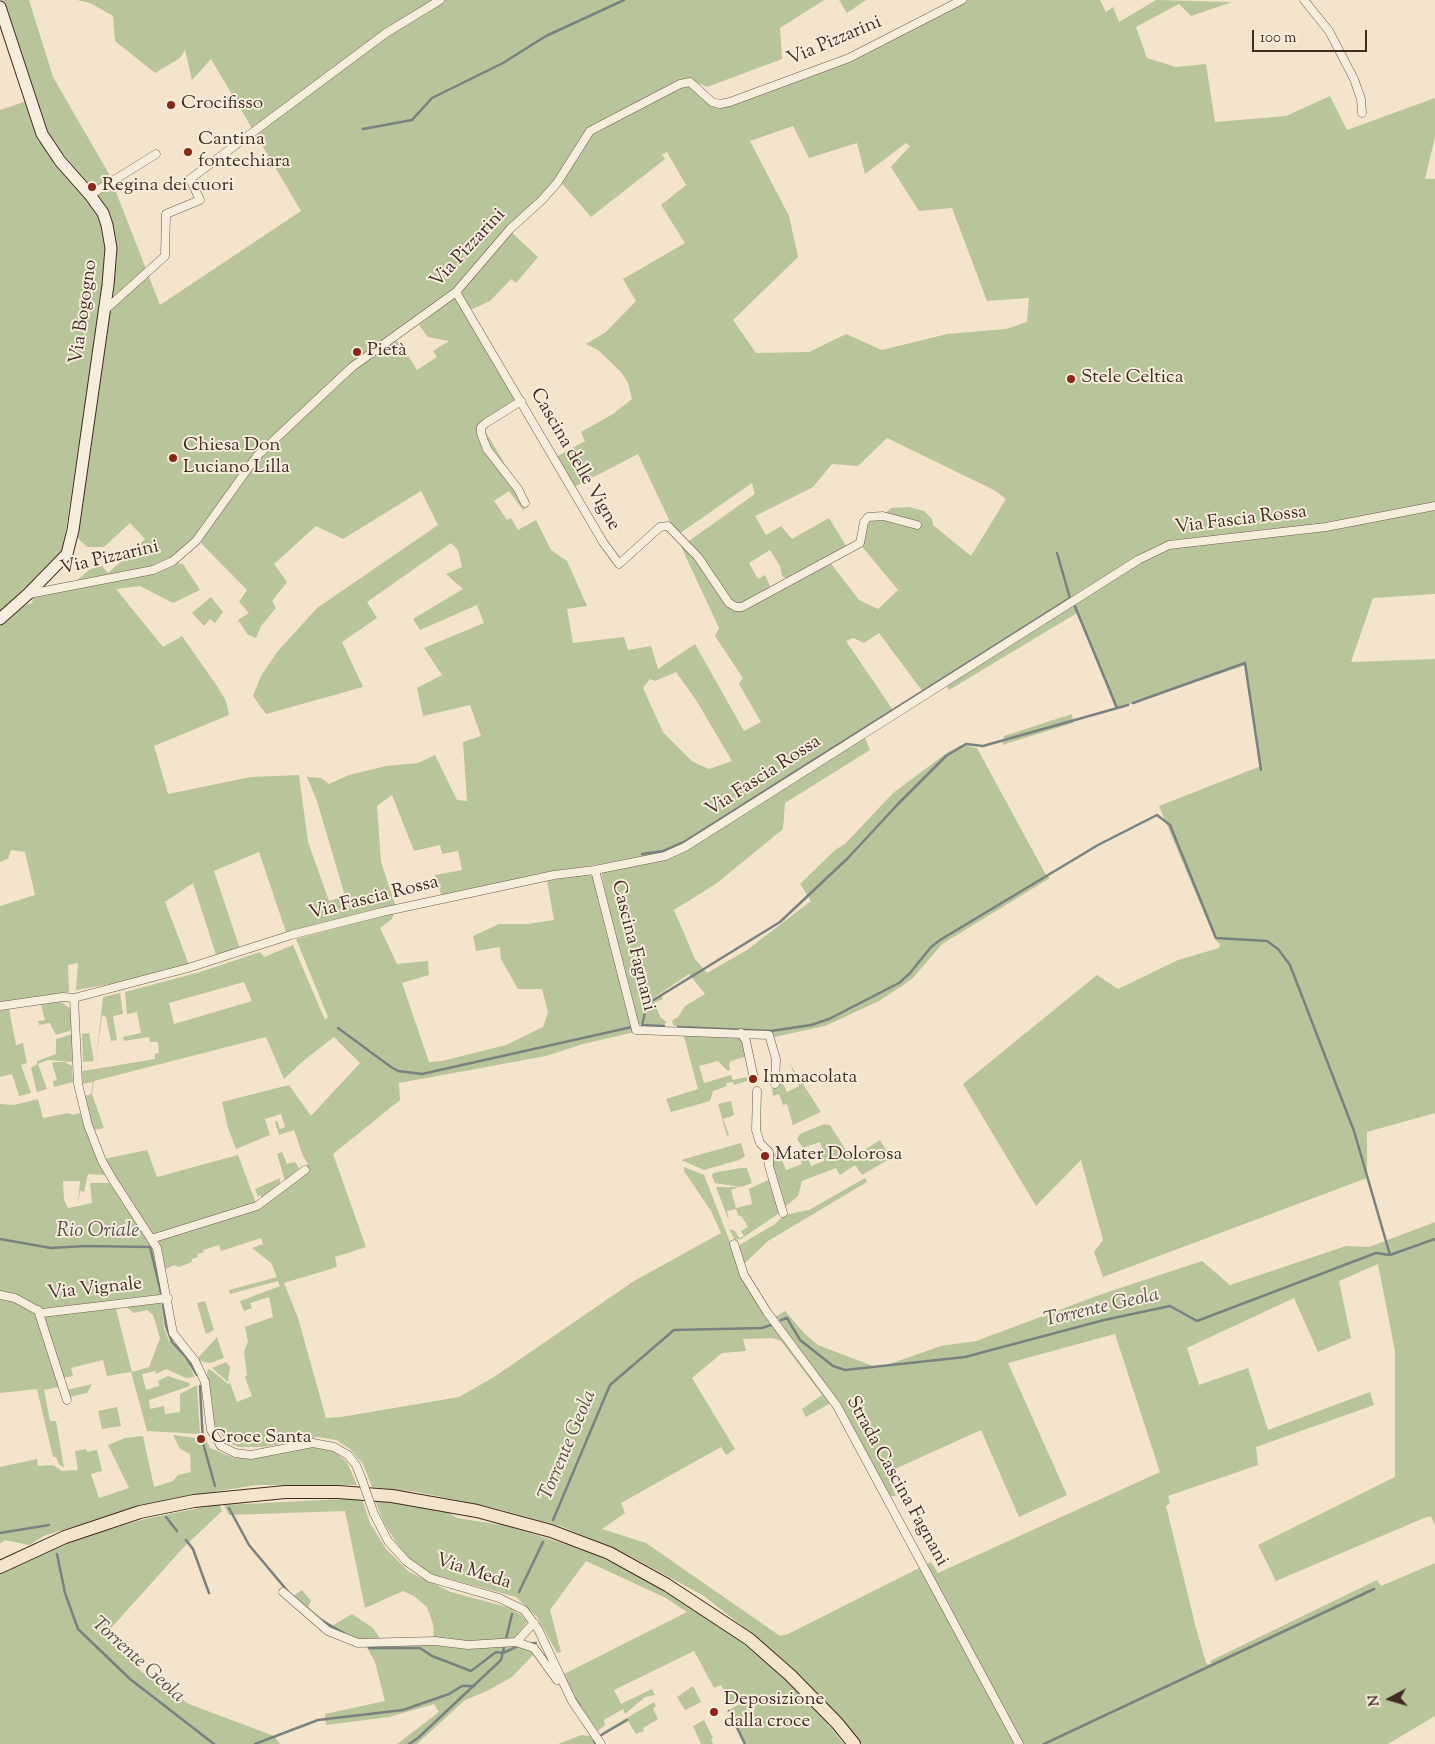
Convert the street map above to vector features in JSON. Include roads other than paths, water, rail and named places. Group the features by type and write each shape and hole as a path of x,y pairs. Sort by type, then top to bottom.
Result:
{"highway":[{"path":"0,1567 65,1537 140,1512 194,1501 285,1492 338,1492 392,1496 477,1511 551,1530 609,1553 667,1584 750,1639 830,1716 854,1744"}],"main road":[{"name":"Via Bogogno","path":"0,8 42,134 60,160 90,195 108,225 111,248 73,530 67,554 28,594 0,619"}],"street":[{"path":"103,312 166,256 166,214 200,200 190,180 386,33 440,0"},
{"name":"Via Pizzarini","path":"28,594 153,570 173,561 196,541 260,454 352,367 456,292 510,229 542,200 557,183 590,131 680,84 690,82 712,102 720,104 730,102 849,58 962,0"},
{"path":"1304,0 1329,31 1354,79 1361,99 1362,113"},
{"path":"90,195 156,154"},
{"name":"Cascina delle Vigne","path":"456,292 603,542 620,564 664,525 676,532 710,573 729,603 736,607 749,604 860,543 864,522 868,517 883,516 917,525"},
{"path":"521,401 481,427 481,433 487,448 518,489 525,503"},
{"name":"Via Fascia Rossa","path":"0,1006 53,998 74,998 188,968 292,936 382,912 554,875 595,870 665,856 685,847 1138,560 1169,545 1326,527 1435,506"},
{"name":"Cascina Fagnani","path":"595,870 598,874 614,950 636,1030 741,1033"},
{"name":"Via Meda","path":"74,998 78,1084 88,1125 102,1161 112,1180 157,1248 168,1298 173,1333 196,1361 205,1382 211,1430 221,1446 235,1453 251,1455 313,1444 334,1447 348,1455 356,1465 374,1514 388,1541 406,1561 430,1578 514,1604 524,1610 534,1623 564,1689 601,1744"},
{"path":"741,1033 746,1041 754,1079"},
{"path":"741,1033 769,1035 776,1059 775,1084"},
{"path":"757,1091 756,1130 760,1143 769,1152 769,1166 783,1213"},
{"path":"151,1239 257,1206 305,1170"},
{"name":"Strada Cascina Fagnani","path":"734,1244 744,1275 767,1312 837,1406 1019,1744"},
{"name":"Via Vignale","path":"0,1295 16,1298 42,1313 168,1298"},
{"path":"38,1310 67,1400"},
{"path":"283,1592 328,1631 358,1643 435,1641 468,1645 509,1643 534,1648 564,1689"},
{"path":"509,1643 534,1623"}],"waterway":[{"path":"363,129 412,120 432,98 503,63 546,36 624,0"},
{"path":"642,854 663,851 684,842 1070,598 1057,553"},
{"path":"1074,604 1117,708"},
{"path":"1133,703 1245,663 1261,770"},
{"path":"664,1026 642,1025 647,1004 780,922 848,858 946,756 966,744 983,746 1128,705"},
{"path":"678,1027 771,1031 811,1025 829,1019 899,983 910,973 931,947 940,940 1098,845 1157,815 1170,825 1216,938 1267,941 1278,949 1290,965 1354,1131 1390,1255"},
{"path":"338,1028 398,1071 422,1074 632,1027"},
{"name":"Rio Oriale","path":"0,1239 51,1248 85,1246 150,1247 161,1293"},
{"name":"Torrente Geola","path":"781,1320 787,1318 800,1340 833,1366 845,1370 965,1357 1104,1320 1170,1306 1197,1321 1376,1253 1390,1255 1435,1239"},
{"name":"Rio Oriale","path":"163,1305 166,1326 172,1342 186,1357 197,1375"},
{"name":"Torrente Geola","path":"553,1520 610,1385 674,1330 762,1328 771,1325"},
{"name":"Rio Oriale","path":"200,1386 203,1443 215,1486"},
{"name":"Rio Oriale","path":"229,1508 249,1545 290,1594"},
{"path":"166,1517 177,1531"},
{"name":"Torrente Geola","path":"0,1533 49,1525"},
{"path":"186,1540 193,1549 209,1593"},
{"name":"Torrente Geola","path":"519,1592 543,1542"},
{"name":"Torrente Geola","path":"57,1554 65,1593 78,1629 130,1679 214,1744"},
{"path":"1044,1744 1374,1589"},
{"name":"Torrente Geola","path":"409,1744 418,1738 501,1660 512,1614"},
{"name":"Rio Oriale","path":"321,1620 347,1635"},
{"path":"527,1644 536,1643"},
{"name":"Rio Oriale","path":"369,1648 420,1648 432,1656 471,1671 496,1652 503,1653 516,1647"},
{"name":"Torrente Geola","path":"255,1744 318,1720 403,1710 449,1694 462,1686 474,1686"},
{"path":"575,1699 580,1706"},
{"path":"729,1711 745,1744"},
{"path":"598,1737 627,1720"}],"place":[{"name":"Crocifisso","path":"171,105"},
{"name":"Cantina fontechiara","path":"188,152"},
{"name":"Regina dei cuori","path":"92,187"},
{"name":"Pietà","path":"357,352"},
{"name":"Stele Celtica","path":"1071,379"},
{"name":"Chiesa Don Luciano Lilla","path":"173,458"},
{"name":"Immacolata","path":"753,1079"},
{"name":"Mater Dolorosa","path":"765,1156"},
{"name":"Croce Santa","path":"201,1439"},
{"name":"Deposizione dalla croce","path":"714,1712"}]}
